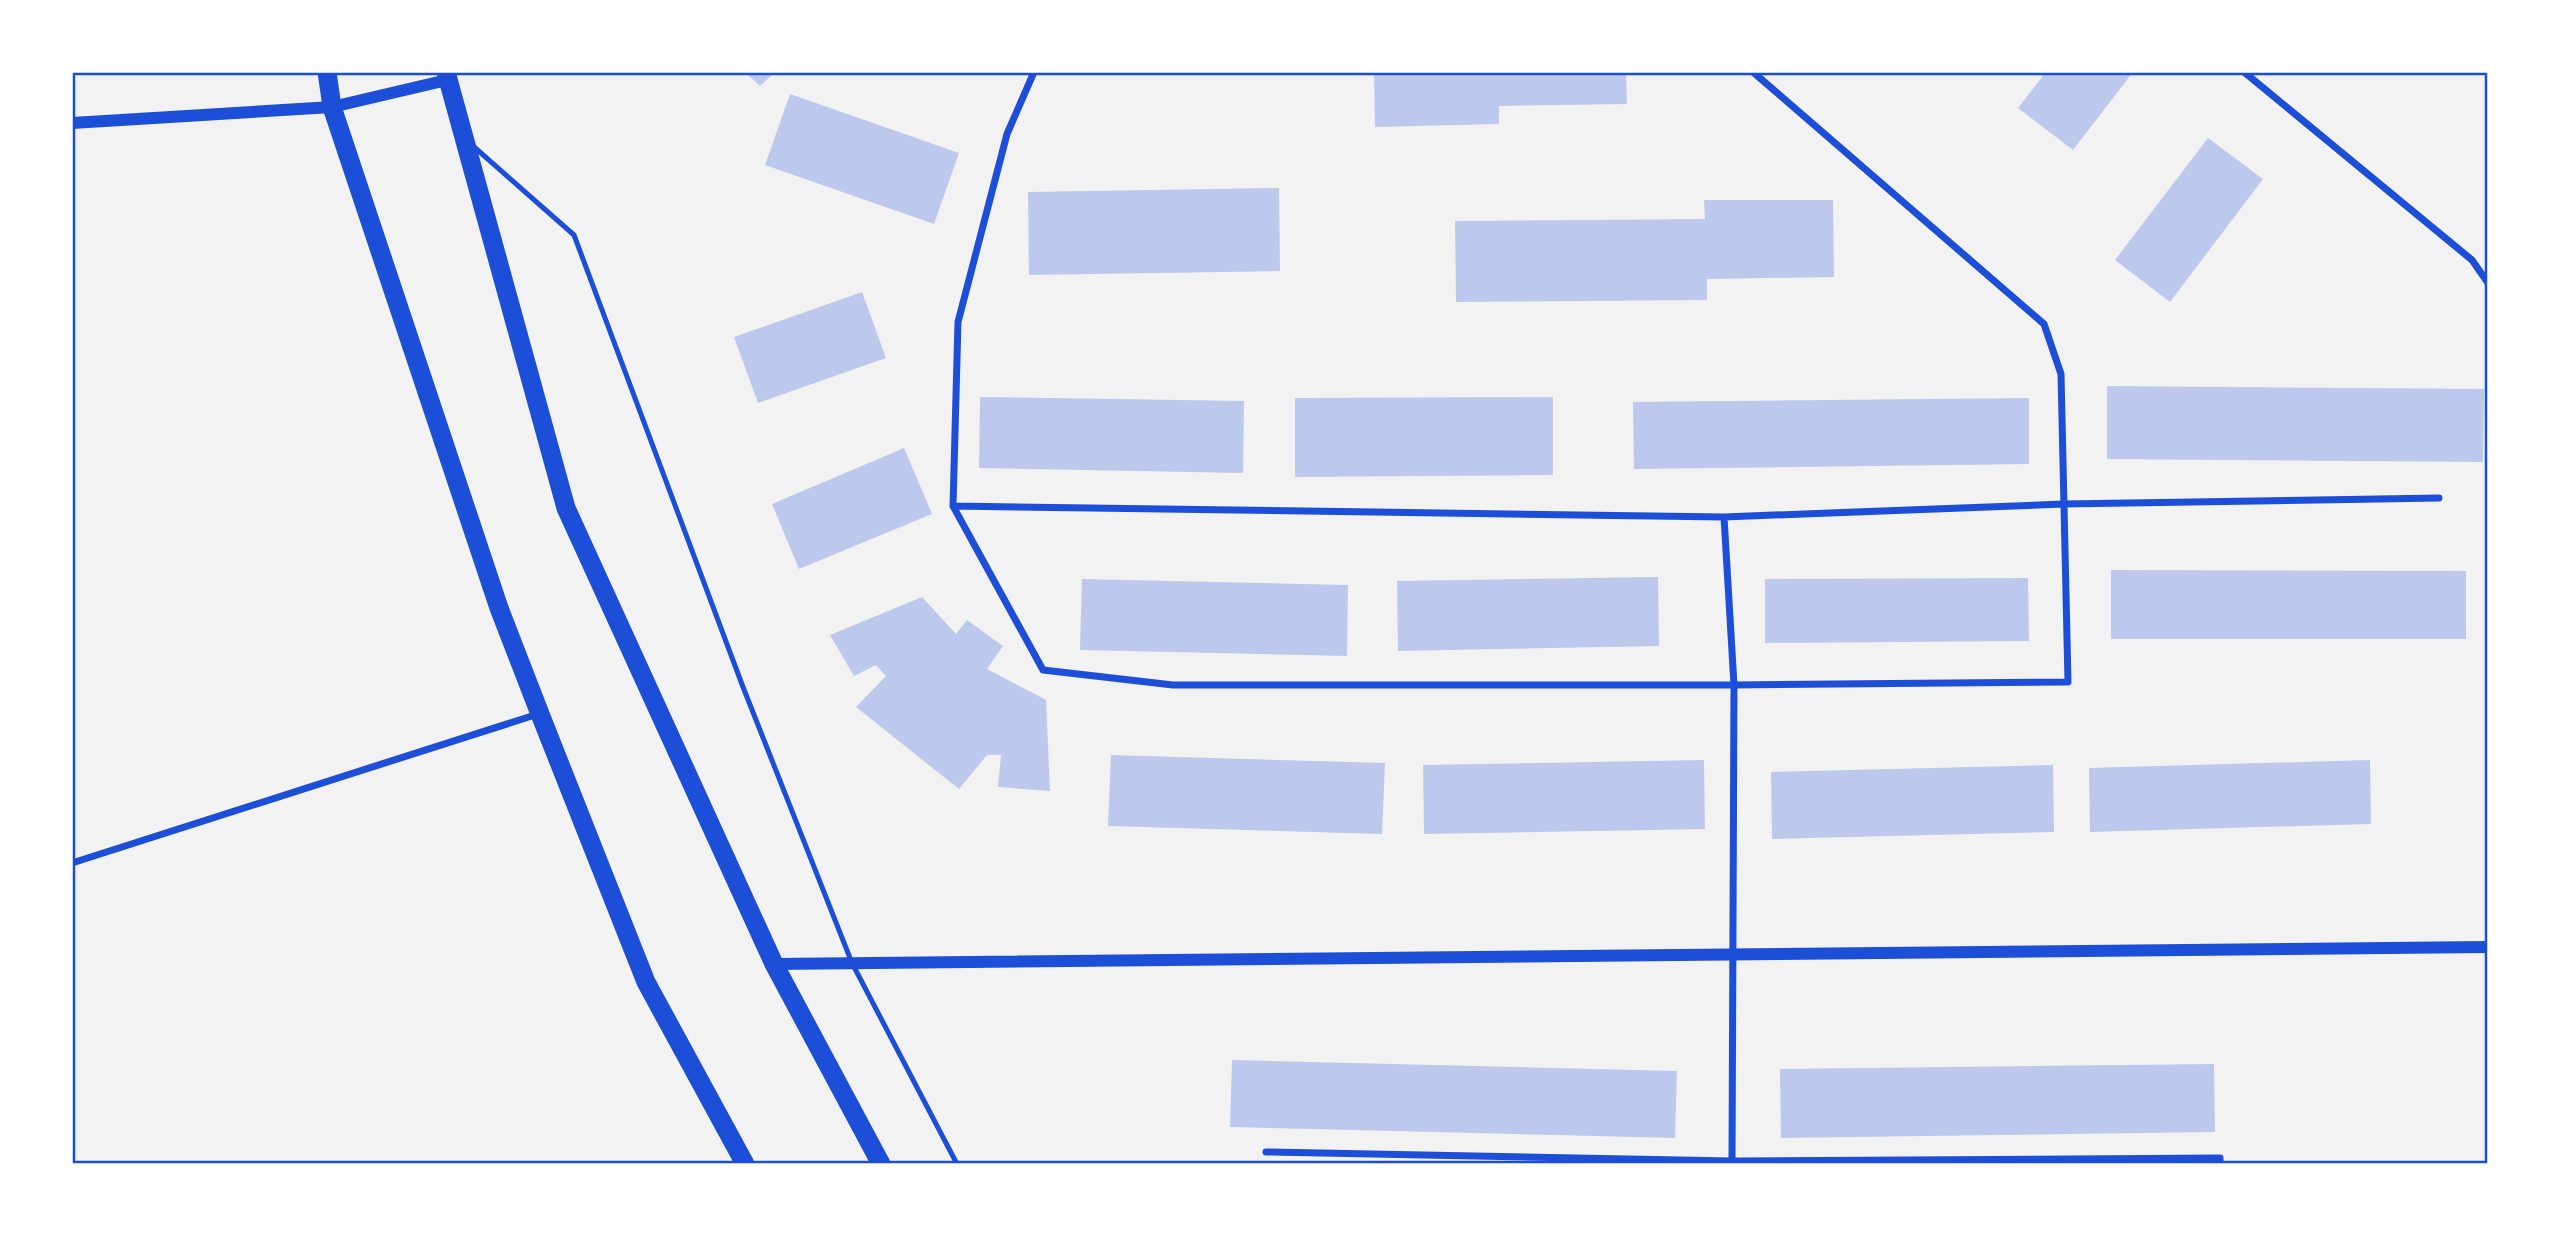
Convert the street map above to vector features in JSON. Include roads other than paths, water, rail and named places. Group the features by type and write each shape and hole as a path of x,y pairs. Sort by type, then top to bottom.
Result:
{"highway":[{"path":"327,72 332,107 499,608 646,982 745,1164"},
{"path":"449,74 463,137 566,508 774,964 881,1164"}],"street":[{"path":"1034,72 1007,134 958,322 953,506 1043,670 1173,685 2068,682 2061,374 2045,324 1753,72"},
{"path":"2244,72 2472,260 2488,284"},
{"path":"72,123 332,107 449,74"},
{"path":"953,506 1724,517 2064,504 2439,498"},
{"path":"1724,517 1734,685 1732,1163"},
{"path":"72,863 540,714"},
{"path":"774,964 2488,947"},
{"path":"1266,1152 1732,1163 2220,1158 2220,1164"},
{"path":"1455,1156 1457,1164"}],"lane":[{"path":"463,137 574,234 743,687 852,963 957,1164"}]}
